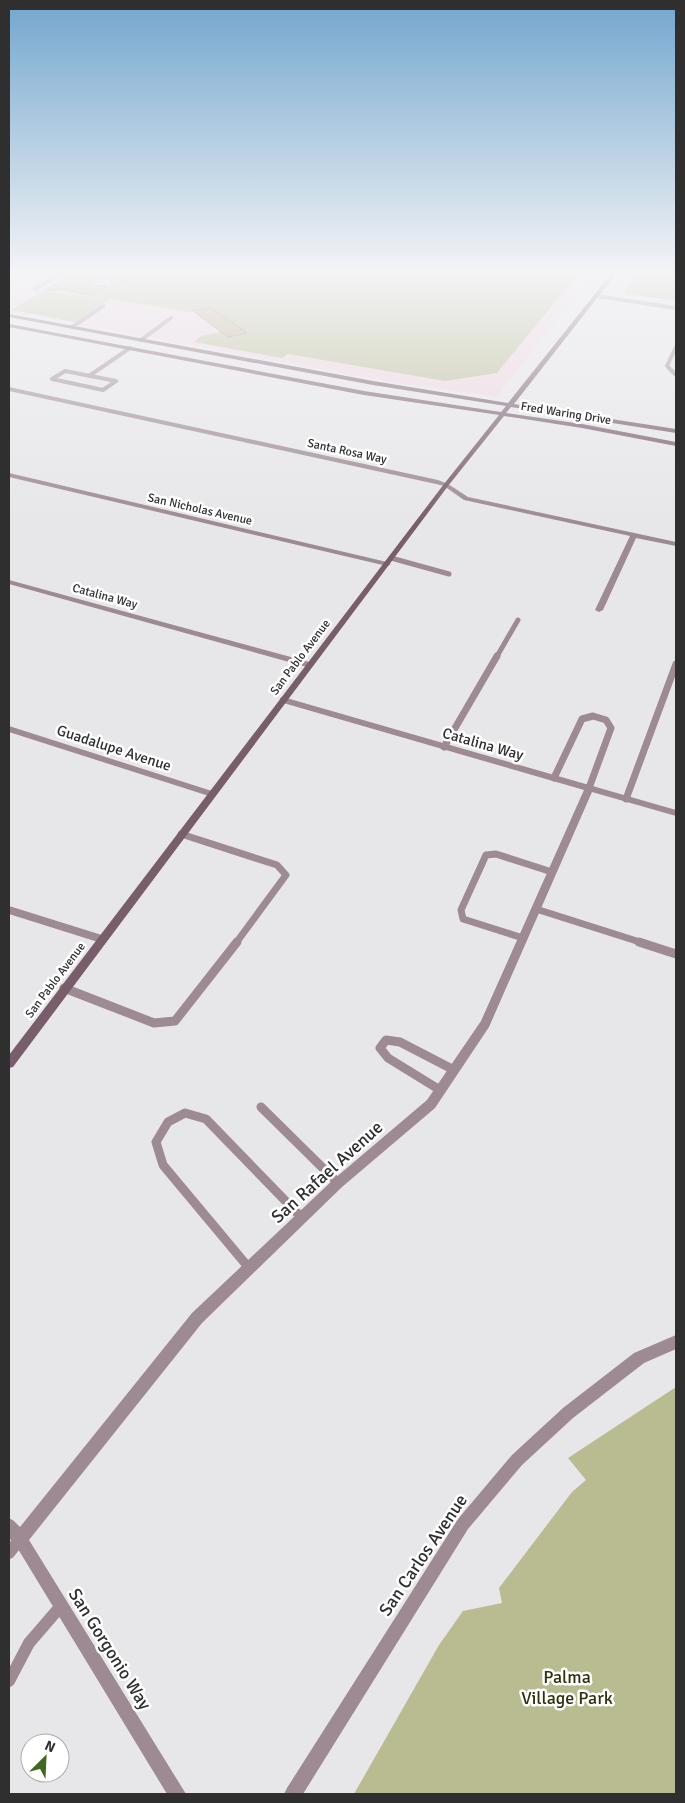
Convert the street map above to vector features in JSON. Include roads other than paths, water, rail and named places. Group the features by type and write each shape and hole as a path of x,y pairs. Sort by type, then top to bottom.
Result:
{"main road":[{"name":"Fred Waring Drive","path":"162,354 364,393 582,426 676,444"},
{"name":"Fred Waring Drive","path":"217,354 373,383 676,431"},
{"name":"San Pablo Avenue","path":"9,1063 446,485 550,354"}],"street":[{"name":"Santa Rosa Way","path":"9,389 446,485 466,499 676,544"},
{"name":"San Nicholas Avenue","path":"9,475 389,561"},
{"path":"599,610 634,535"},
{"name":"Catalina Way","path":"9,582 310,665"},
{"name":"Catalina Way","path":"283,700 676,813"},
{"name":"Guadalupe Avenue","path":"9,729 212,794"},
{"name":"San Rafael Avenue","path":"20,1539 197,1318 338,1183 431,1104 486,1024 589,788"},
{"path":"9,910 101,939"},
{"name":"San Carlos Avenue","path":"293,1794 463,1524 517,1460 568,1413 639,1358 676,1342"},
{"name":"San Gorgonio Way","path":"9,1526 20,1539 60,1607 177,1794"}],"lane":[{"path":"89,376 116,381 104,390 52,379 65,371 89,376 121,354"},
{"path":"673,354 667,366 676,374"},
{"path":"389,561 449,574"},
{"path":"444,747 518,620"},
{"path":"626,799 676,664"},
{"path":"554,778 582,719 593,716 606,720 611,728 589,788"},
{"path":"64,988 154,1023 175,1021 264,908 286,875 277,865 181,834"},
{"path":"523,938 463,919 461,910 486,855 496,854 552,872"},
{"path":"536,909 676,954"},
{"path":"440,1090 388,1058 380,1048 386,1040 400,1042 454,1070"},
{"path":"261,1107 338,1183"},
{"path":"249,1268 164,1165 156,1142 168,1122 185,1113 206,1119 302,1218"},
{"path":"9,1553 20,1539"},
{"path":"9,1681 30,1643 60,1607"}],"park label":[{"name":"Palma Village Park","path":"567,1687"}]}
